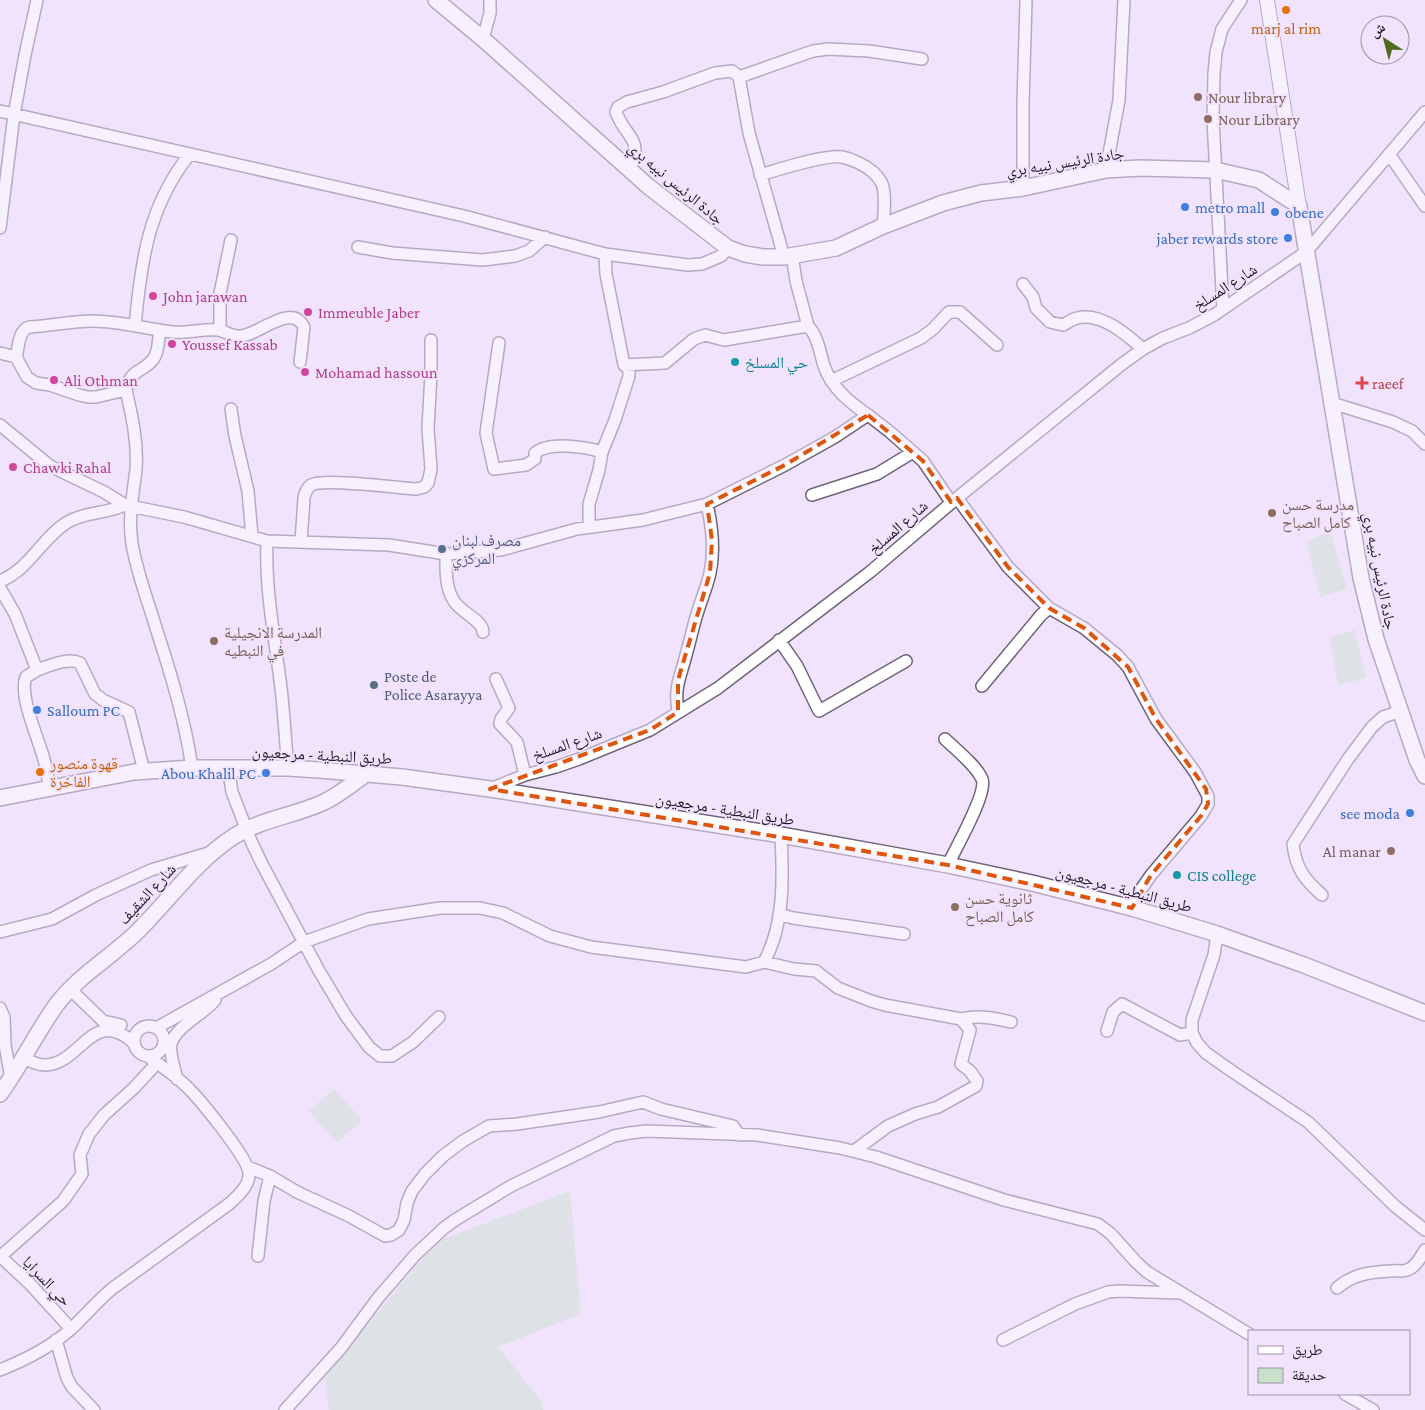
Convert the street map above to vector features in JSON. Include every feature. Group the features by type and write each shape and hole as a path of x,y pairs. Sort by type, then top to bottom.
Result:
{"main road":[{"name":"جادة الرئيس نبيه بري","path":"436,0 483,39 656,192 728,248 762,257 788,256 836,248 883,226 942,203 1106,170 1140,168 1215,170 1259,180 1299,206 1361,578 1376,638 1417,760 1425,776"},
{"name":"طريق النبطية - مرجعيون","path":"0,798 144,771 192,768 288,768 402,777 490,789 782,835 948,865 1032,883 1132,908 1217,934 1304,965 1425,1013"},
{"name":"شارع الشقيف","path":"0,1094 51,1014 71,990 121,947 192,871 224,843 246,829 285,814 323,803 366,774"}],"street":[{"path":"0,228 4,165 24,55 37,0"},
{"path":"483,39 490,13 490,0"},
{"path":"1023,188 1026,0"},
{"path":"1106,170 1119,100 1124,0"},
{"path":"1223,310 1213,119 1216,52 1222,29 1241,0"},
{"path":"1267,0 1283,113 1299,206"},
{"path":"740,78 814,51 828,49 869,51 922,59"},
{"path":"630,169 636,156 636,148 633,140 618,118 616,112 618,107 715,73 732,71 740,78 749,133 760,175 796,281 808,326 831,381 838,391 853,405 868,415 923,461 1008,567 1048,608 1084,628 1117,655 1128,667 1156,720 1195,772 1208,796 1208,804 1201,816 1151,875 1140,891 1132,908"},
{"path":"0,112 455,214 605,254 688,265 702,264 721,256 728,248"},
{"name":"شارع المسلخ","path":"490,789 525,775 556,767 650,730 718,688 870,572 954,500 1098,382 1143,349 1223,310 1306,252 1425,112"},
{"path":"1389,154 1425,206"},
{"path":"135,326 141,269 151,224 176,173 189,155"},
{"path":"760,175 829,158 841,157 856,162 868,168 882,182 884,188 883,226"},
{"path":"358,247 392,253 484,260 515,256 530,251 545,237"},
{"path":"220,330 220,293 231,240"},
{"path":"589,526 588,504 599,470 602,452 630,376 629,369 624,365 606,274 605,254"},
{"path":"1023,284 1033,297 1036,308 1050,322 1063,325 1076,318 1095,318 1106,322 1127,335 1143,349"},
{"path":"831,381 921,338 949,312 960,312 997,345"},
{"path":"126,390 88,397 79,396 50,385 36,383 28,377 16,357 21,333 26,328 94,321 185,333 220,330 236,336 242,336 280,319 298,320 305,331 300,362"},
{"path":"624,365 666,363 694,339 705,335 724,340 808,326"},
{"path":"160,330 156,356 131,377 126,390 134,425 136,468 127,506 132,546 187,733 192,768"},
{"path":"301,542 304,498 310,485 334,483 416,489 424,487 428,483 432,469 428,428 431,340"},
{"path":"499,343 486,432 494,469 526,465 535,459 535,453 538,450 547,448 577,446 602,452"},
{"path":"0,353 16,357"},
{"path":"1332,403 1393,422 1412,431 1425,444"},
{"path":"231,409 235,436 248,491 252,536"},
{"path":"0,425 50,466 104,492 127,506 184,517 267,541 389,545 446,554 501,550 589,526 643,520 707,504 793,460 868,415"},
{"path":"812,495 878,474 914,452"},
{"path":"678,712 676,697 678,680 710,572 712,540 707,504"},
{"path":"0,581 19,570 66,522 127,506"},
{"path":"267,541 266,565 269,600 280,681 288,768"},
{"path":"446,554 448,585 453,600 462,611 481,624 483,632"},
{"path":"0,588 15,614 37,670"},
{"path":"982,686 1048,608"},
{"path":"779,640 798,666 819,711 906,661"},
{"path":"50,789 42,750 34,732 24,691 26,677 37,670 62,663 74,661 80,663 95,694 102,700 129,712 144,771"},
{"path":"496,679 509,708 500,719 500,724 516,742 525,775"},
{"path":"1322,896 1300,873 1295,859 1293,844 1348,759 1372,727 1383,718 1400,711"},
{"path":"944,739 976,770 983,780 983,790 978,804 948,865"},
{"path":"235,769 230,779 232,792 262,864 346,1016 369,1047 376,1054 387,1057 396,1054 427,1030 439,1017"},
{"path":"764,962 770,950 780,914 782,835"},
{"path":"0,932 52,919 96,895 151,870 216,851"},
{"path":"158,1027 271,964 304,942 368,919 440,908 480,908 503,913 550,936 591,948 746,967 764,962 816,972 838,988 886,1005 961,1019 974,1016 1012,1022"},
{"path":"780,914 794,918 904,934"},
{"path":"1217,934 1214,955 1192,1020 1192,1033 1197,1043 1206,1053 1308,1122 1396,1207 1425,1230"},
{"path":"0,1370 38,1352 71,1329 99,1299 229,1204 240,1193 247,1182 249,1174 248,1167 238,1150 197,1098 157,1063 138,1052 134,1038 124,1026 103,1022 71,990"},
{"path":"146,1056 156,1054 192,1019 209,1007 222,991"},
{"path":"1107,1031 1113,1012 1122,1004 1180,1035 1192,1033"},
{"path":"0,1008 4,1017 3,1032 11,1078"},
{"path":"854,1151 888,1126 915,1114 938,1107 976,1086 977,1081 961,1064 970,1030 961,1019"},
{"path":"134,1038 142,1026 152,1025 158,1027 165,1038 177,1079"},
{"path":"24,1058 46,1065 59,1062 91,1036 106,1030 123,1033 134,1038"},
{"path":"0,1256 63,1201 82,1174 80,1155 89,1134 104,1115 134,1088 157,1063"},
{"path":"248,1167 270,1176 297,1192 349,1216 385,1236 399,1230 404,1220 407,1203 412,1191 425,1174 443,1156 463,1141 489,1126 517,1124 599,1112 643,1102 661,1109 733,1126 739,1135"},
{"path":"285,1410 341,1348 366,1317 378,1298 415,1255 455,1220 500,1192 614,1136 646,1131 757,1136 854,1151 1004,1200 1098,1224 1111,1234 1136,1262 1148,1272 1248,1333"},
{"path":"258,1256 264,1201 270,1176"},
{"path":"1337,1288 1345,1281 1359,1274 1406,1271 1417,1263 1425,1250"},
{"name":"حي السرايا","path":"0,1256 71,1329"},
{"path":"1004,1340 1075,1304 1108,1292 1181,1293"},
{"path":"56,1340 67,1378 72,1387 94,1410"},
{"path":"1347,1395 1373,1410"}],"highlighted area":[{"path":"868,415 923,461 951,502 957,498 1008,567 1049,608 1084,628 1128,667 1156,719 1206,789 1208,804 1201,816 1151,875 1132,908 948,865 490,789 650,730 678,712 678,680 710,573 712,540 707,504 785,465"}],"green space":[{"path":"1330,531 1347,589 1320,597 1306,542"},
{"path":"1355,630 1366,678 1338,685 1330,637"},
{"path":"334,1089 362,1120 337,1143 309,1111"},
{"path":"570,1191 581,1314 498,1347 542,1402 543,1410 329,1410 325,1376 436,1242"}],"place":[{"name":"marj al rim","path":"1286,10"},
{"name":"Nour library","path":"1198,97"},
{"name":"Nour Library","path":"1208,119"},
{"name":"metro mall","path":"1185,207"},
{"name":"obene","path":"1275,212"},
{"name":"jaber rewards store","path":"1288,238"},
{"name":"John jarawan","path":"153,296"},
{"name":"Immeuble Jaber","path":"308,312"},
{"name":"Youssef Kassab","path":"172,344"},
{"name":"حي المسلخ","path":"735,362"},
{"name":"Mohamad hassoun","path":"305,372"},
{"name":"Ali Othman","path":"54,380"},
{"name":"raeef","path":"1362,383"},
{"name":"Chawki Rahal","path":"13,467"},
{"name":"مدرسة حسن كامل الصباح","path":"1272,513"},
{"name":"مصرف لبنان المركزي","path":"442,549"},
{"name":"المدرسة الانجيلية في النبطيه","path":"214,641"},
{"name":"Poste de Police Asarayya","path":"374,685"},
{"name":"Salloum PC","path":"37,710"},
{"name":"قهوة منصور الفاخرة","path":"40,772"},
{"name":"Abou Khalil PC","path":"266,773"},
{"name":"see moda","path":"1410,813"},
{"name":"Al manar","path":"1391,851"},
{"name":"CIS college","path":"1177,875"},
{"name":"ثانوية حسن كامل الصباح","path":"955,907"}]}
